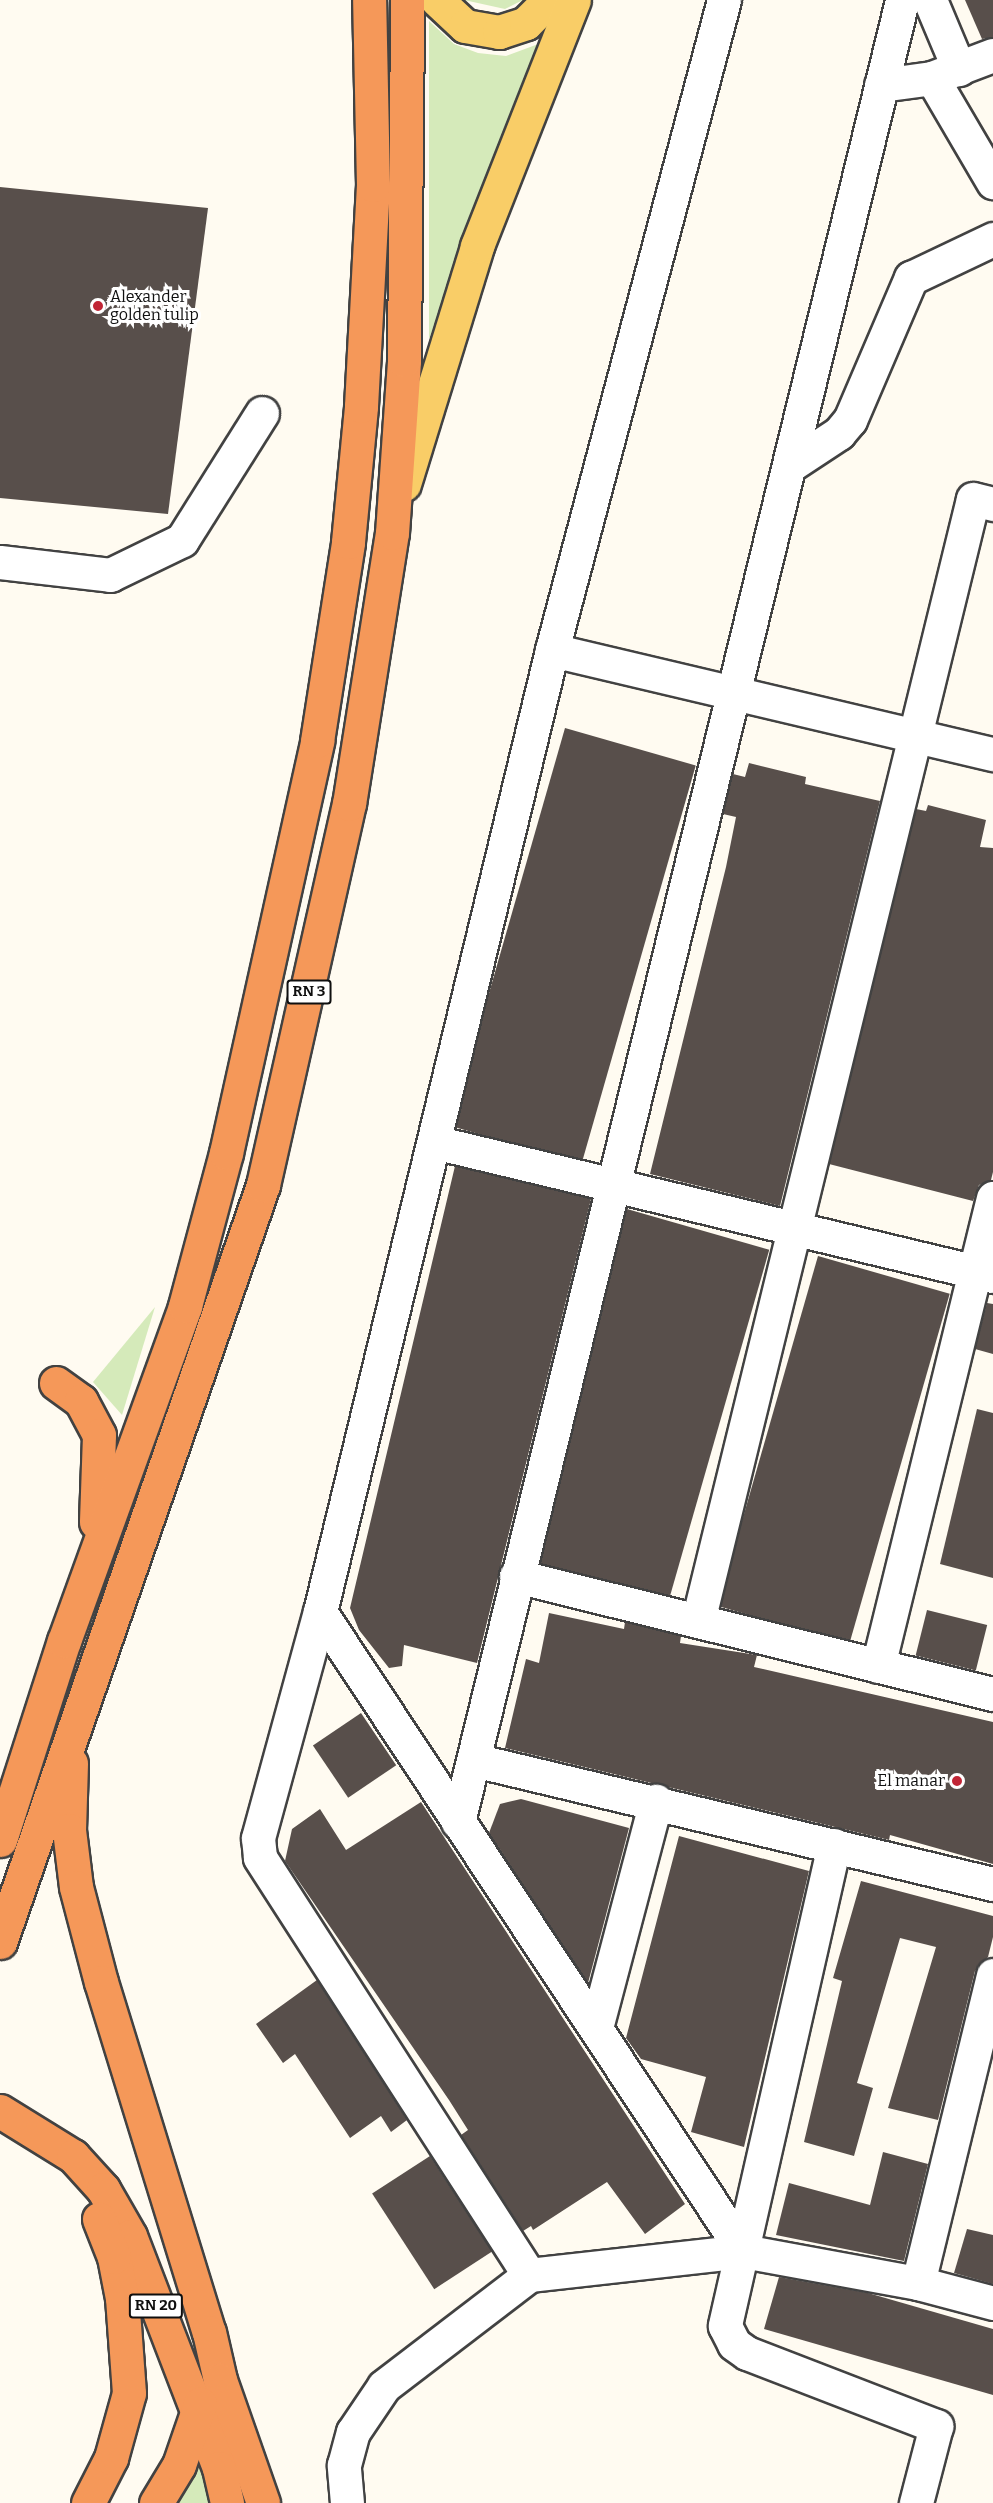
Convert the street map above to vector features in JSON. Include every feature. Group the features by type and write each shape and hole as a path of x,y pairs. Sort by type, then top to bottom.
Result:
{"highway":[{"name":"RN 3","path":"0,1840 94,1554 185,1306 226,1154 335,639 361,406 370,251 369,0"},
{"name":"RN 3","path":"0,1942 80,1706 263,1185 349,804 392,533 408,252 407,0"},
{"path":"56,1383 81,1401 99,1435 94,1554"},
{"path":"80,1706 69,1772 69,1830 76,1887 165,2198 210,2332 223,2390 263,2503"},
{"path":"0,1802 25,1763"},
{"path":"0,2111 42,2137 78,2180 114,2257 130,2370 124,2417 88,2503"},
{"name":"RN 20","path":"42,2137 73,2156 103,2189 130,2236 198,2414 227,2503"},
{"path":"156,2503 179,2465 198,2414 210,2332"}],"main road":[{"path":"437,0 465,26 499,32 526,23 549,0"},
{"path":"392,533 419,425 477,246 574,0"}],"street":[{"path":"529,2275 260,1857 258,1838 320,1612 552,650 724,0"},
{"path":"458,1822 516,1576 735,693 902,0"},
{"path":"930,0 946,74 993,182"},
{"path":"881,86 946,74 993,55"},
{"path":"789,466 840,433 850,420 911,278 993,239"},
{"path":"0,562 111,575 182,540 262,413"},
{"path":"698,1621 797,1229 973,499 993,504"},
{"path":"552,650 993,754"},
{"path":"434,1142 984,1274"},
{"path":"878,1666 984,1274 993,1198"},
{"path":"516,1576 993,1695"},
{"path":"320,1612 458,1822 597,2024 743,2250"},
{"path":"474,1760 656,1801 993,1884"},
{"path":"597,2024 656,1801"},
{"path":"834,1845 725,2326 734,2344 936,2426 916,2503"},
{"path":"918,2283 993,1975"},
{"path":"347,2503 344,2465 353,2432 384,2386 529,2275 743,2250 918,2283 993,2303"}],"green space":[{"path":"464,0 523,0 505,9"},
{"path":"429,21 454,44 478,53 506,56 541,43 429,339"},
{"path":"155,1307 122,1415 93,1382"},
{"path":"200,2466 210,2503 175,2503 180,2497"}],"building":[{"path":"965,0 993,0 993,37 982,39"},
{"name":"Alexander golden tulip","path":"0,187 208,208 168,514 0,498"},
{"path":"565,728 696,765 582,1163 451,1126"},
{"path":"749,763 806,777 805,784 880,801 780,1206 650,1174 726,867 736,817 723,814 733,774 745,777"},
{"path":"928,805 986,820 980,847 993,848 993,1172 991,1180 979,1185 973,1201 829,1164 916,809 926,811"},
{"path":"455,1166 591,1199 477,1663 404,1645 402,1666 389,1668 359,1630 350,1608"},
{"path":"627,1209 769,1250 669,1601 526,1560"},
{"path":"818,1256 950,1294 849,1644 718,1606"},
{"path":"987,1303 993,1304 993,1354 975,1349"},
{"path":"977,1409 993,1413 993,1578 940,1564"},
{"path":"927,1610 987,1625 976,1671 916,1656"},
{"path":"549,1613 624,1629 625,1622 681,1636 680,1643 757,1655 754,1667 993,1722 993,1864 890,1835 889,1840 505,1748 526,1659 539,1663"},
{"path":"361,1713 396,1765 348,1798 313,1745"},
{"path":"521,1799 629,1828 588,1983 489,1833 500,1804"},
{"path":"421,1802 685,2204 645,2234 607,2182 533,2230 531,2226 523,2231 461,2135 468,2130 449,2100 285,1861 292,1829 320,1809 346,1850"},
{"path":"679,1836 809,1871 744,2147 691,2132 706,2077 641,2059 626,2038"},
{"path":"861,1881 993,1916 993,1937 988,1957 975,1971 938,2120 888,2108 936,1947 900,1938 857,2083 873,2088 854,2156 804,2142 842,1981 833,1978"},
{"path":"317,1980 407,2120 391,2132 381,2116 350,2138 295,2054 283,2063 256,2024"},
{"path":"883,2152 928,2164 904,2261 776,2235 789,2183 870,2205"},
{"path":"430,2156 492,2252 434,2289 372,2194"},
{"path":"967,2229 993,2235 993,2284 954,2273"},
{"path":"779,2277 868,2293 993,2329 993,2395 764,2329"}],"place":[{"name":"Alexander golden tulip","path":"98,306"},
{"name":"El manar","path":"957,1781"}]}
